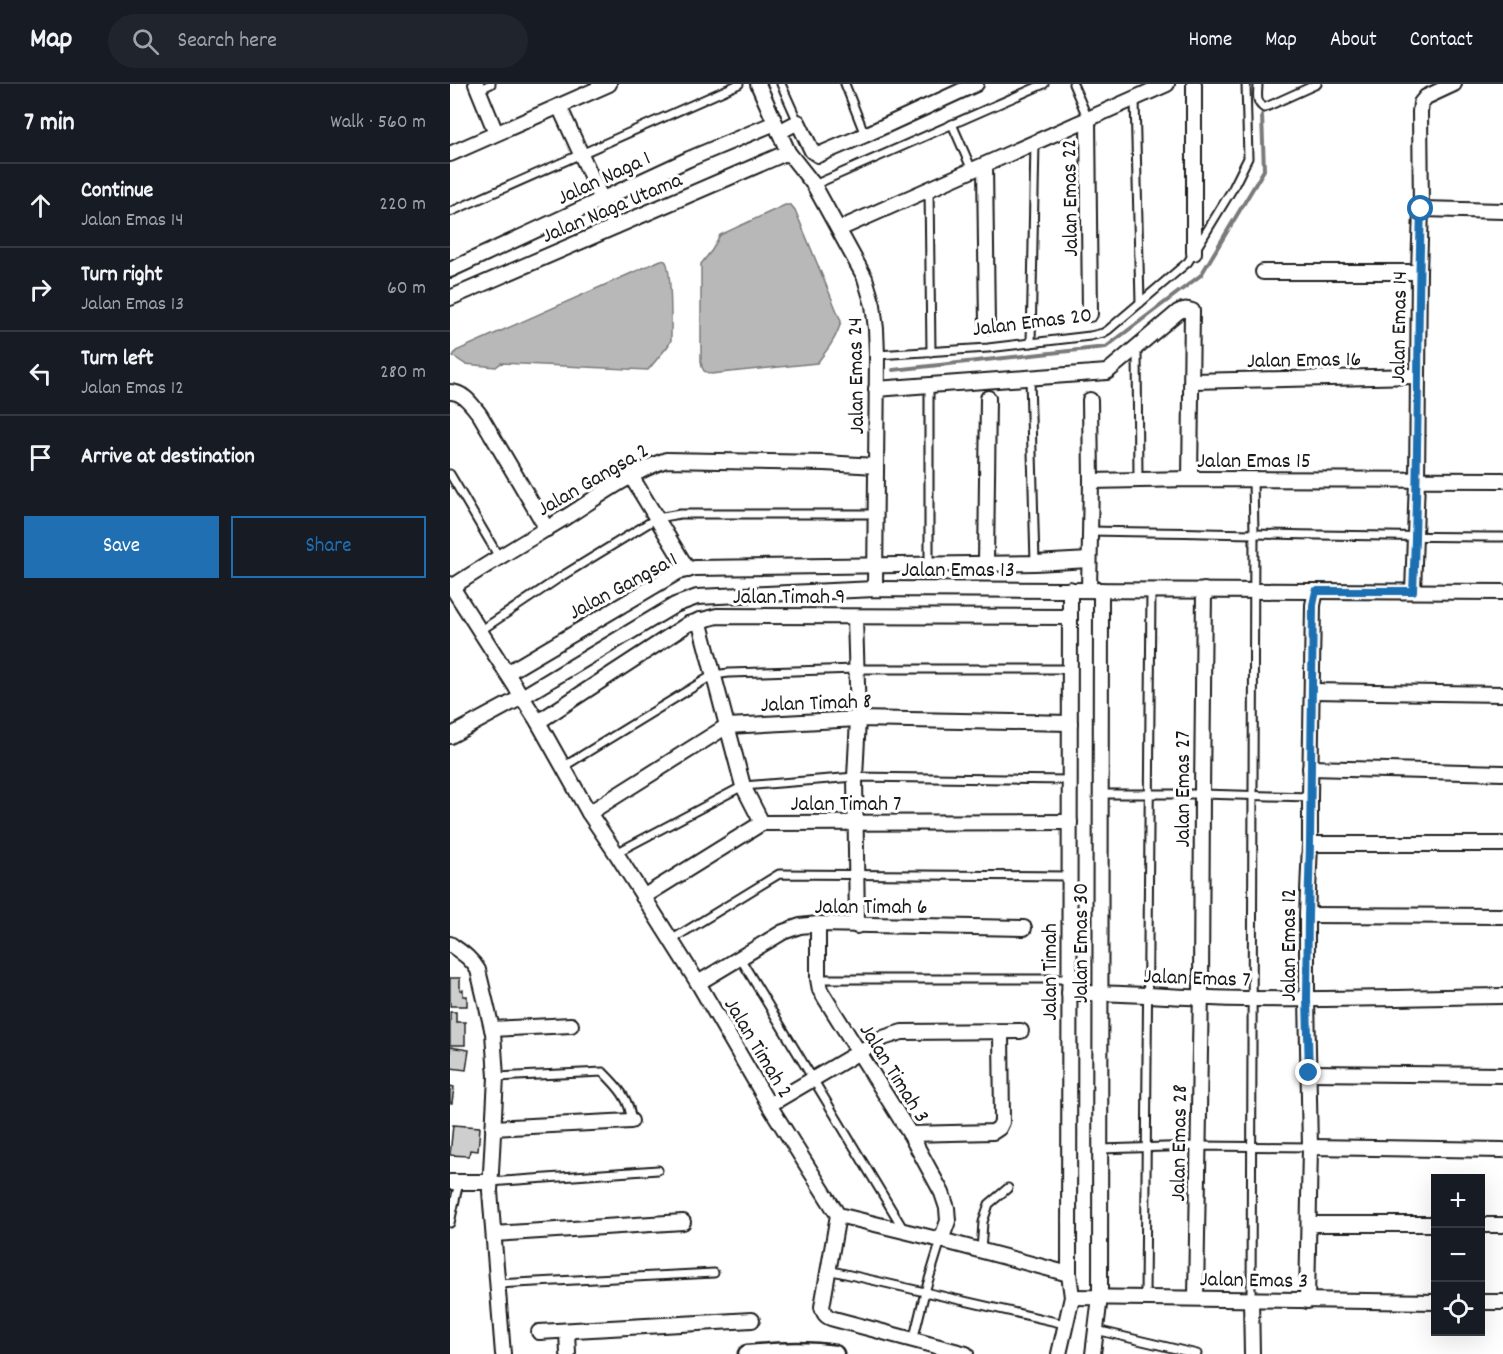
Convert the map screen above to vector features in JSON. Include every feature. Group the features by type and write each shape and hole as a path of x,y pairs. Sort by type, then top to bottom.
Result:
{"street":[{"path":"450,154 606,84"},
{"name":"Jalan Emas 24","path":"758,84 788,152 814,185 865,278 873,305 877,355 875,589"},
{"path":"798,122 812,152 818,155 976,84"},
{"path":"839,229 1167,84"},
{"path":"1194,84 1194,253"},
{"name":"Jalan Emas 14","path":"1413,591 1416,537 1421,209 1419,122 1421,103 1426,97 1454,84"},
{"path":"481,86 496,133"},
{"path":"560,106 616,226"},
{"name":"Jalan Emas 22","path":"1088,119 1090,314"},
{"name":"Jalan Naga 1","path":"450,270 689,159 777,127 798,122"},
{"name":"Jalan Naga Utama","path":"450,298 788,152"},
{"path":"979,167 987,326"},
{"path":"1421,209 1503,211"},
{"path":"1263,272 1419,272"},
{"path":"876,389 1107,372 1182,309 1192,311 1190,479"},
{"name":"Jalan Emas 16","path":"1192,381 1417,376"},
{"path":"450,392 456,392 467,399 480,415 547,529"},
{"path":"986,564 988,398"},
{"name":"Jalan Emas 30","path":"1090,400 1089,560 1095,590 1100,794 1100,1297 1094,1354"},
{"name":"Jalan Gangsa 2","path":"451,585 547,529 631,476 666,460 876,466"},
{"path":"631,476 688,570"},
{"name":"Jalan Emas 15","path":"1091,481 1503,480"},
{"name":"Jalan Gangsa 1","path":"507,673 678,572 688,570 1089,560"},
{"name":"Jalan Timah 2","path":"451,585 538,722 589,813 698,983 838,1215"},
{"name":"Jalan Emas 13","path":"450,736 522,697 675,605 697,597 875,589 1503,592"},
{"name":"Jalan Timah","path":"1059,1354 1072,1297 1069,1274 1070,589"},
{"name":"Jalan Emas 27","path":"1201,993 1204,590"},
{"name":"Jalan Emas 12","path":"1307,1300 1310,1224 1308,915 1313,605 1316,591"},
{"name":"Jalan Timah 9","path":"538,722 688,624 717,616 1070,618"},
{"path":"855,616 858,719 855,777 857,926"},
{"path":"699,620 743,786 762,823"},
{"path":"1312,691 1503,694"},
{"name":"Jalan Timah 8","path":"589,813 727,726 858,719 1070,723"},
{"path":"1310,768 1503,773"},
{"name":"Jalan Timah 7","path":"643,897 762,823 1070,822"},
{"path":"1310,844 1503,844"},
{"path":"1308,915 1503,916"},
{"name":"Jalan Timah 6","path":"698,983 783,932 800,926 818,924 1024,928"},
{"name":"Jalan Timah 3","path":"818,924 820,990 910,1134 942,1193 948,1208 948,1221 941,1240"},
{"path":"450,944 466,955 478,970 492,1029 496,1077 490,1182 503,1354"},
{"name":"Jalan Emas 7","path":"1069,986 1100,993 1148,995 1201,993 1252,999 1503,996"},
{"name":"Jalan Emas 28","path":"1196,1298 1201,993"},
{"path":"492,1029 571,1025"},
{"path":"770,1105 883,1038 902,1032 1021,1031"},
{"path":"910,1134 993,1132 999,1128 1002,1122 1001,1032"},
{"path":"1309,1073 1503,1075"},
{"path":"493,1128 631,1121"},
{"path":"1310,1147 1503,1150"},
{"path":"455,1182 490,1182"},
{"path":"966,1354 913,1341 824,1314 822,1307 838,1215 1069,1274"},
{"path":"494,1234 683,1222"},
{"path":"1310,1224 1431,1224"},
{"path":"1485,1225 1503,1225"},
{"name":"Jalan Emas 3","path":"1072,1297 1431,1302"},
{"path":"1251,1299 1252,1354"},
{"path":"1485,1302 1503,1302"},
{"path":"539,1332 752,1320"},
{"path":"567,1331 568,1354"},
{"path":"747,1354 808,1350 836,1354"}],"lane":[{"path":"450,212 739,84"},
{"path":"781,84 798,122"},
{"path":"844,84 865,135"},
{"path":"814,185 1044,84"},
{"name":"Jalan Emas 22","path":"1073,84 1088,119"},
{"name":"Jalan Emas 20","path":"877,355 988,348 1103,333 1188,262 1233,188 1248,158 1246,84"},
{"path":"1258,84 1257,99 1264,108 1317,84"},
{"path":"1135,98 1140,303"},
{"path":"952,124 979,167"},
{"path":"1032,343 1035,142"},
{"path":"929,189 931,352"},
{"path":"1137,348 1138,480"},
{"path":"1030,378 1035,563"},
{"path":"929,386 929,564"},
{"path":"450,474 499,556"},
{"path":"1251,1299 1253,480"},
{"path":"480,631 561,576 657,518 680,513 876,514"},
{"path":"1090,531 1503,537"},
{"path":"1145,1298 1151,590"},
{"path":"563,768 713,675 856,669 1071,669"},
{"path":"616,853 743,786 855,777 1070,780"},
{"path":"1100,794 1310,797"},
{"path":"670,940 779,874 1070,876"},
{"path":"740,957 904,1230"},
{"path":"818,979 1069,986"},
{"path":"496,1077 603,1072 624,1097 631,1111 631,1121"},
{"path":"1100,1149 1198,1146 1310,1147"},
{"path":"490,1182 658,1170"},
{"path":"450,1223 455,1182"},
{"path":"981,1251 983,1222 989,1204 1008,1188"},
{"path":"913,1341 941,1240"},
{"path":"828,1270 1065,1324"},
{"path":"497,1284 714,1273"},
{"path":"1096,1330 1197,1354"}],"shaded area":[{"path":"785,205 791,205 795,210 841,321 837,333 817,363 711,374 704,371 701,361 701,264 720,235"},
{"path":"661,260 665,261 669,273 671,340 648,370 501,363 496,367 465,364 453,356 456,351"}],"building":[{"path":"450,978 460,978 460,990 463,990 463,996 467,996 467,1006 450,1006"},
{"path":"450,1012 456,1012 456,1022 465,1022 465,1045 450,1045"},
{"path":"450,1047 469,1050 466,1070 451,1068 450,1073"},
{"path":"450,1086 454,1087 452,1103 450,1103"},
{"path":"453,1125 480,1127 478,1151 470,1150 469,1156 450,1155"}],"waterway":[{"path":"893,370 1106,347 1201,275 1264,170 1262,115"}],"route":[{"path":"1309,1073 1307,999 1313,605 1316,591 1413,591 1421,209"}]}
